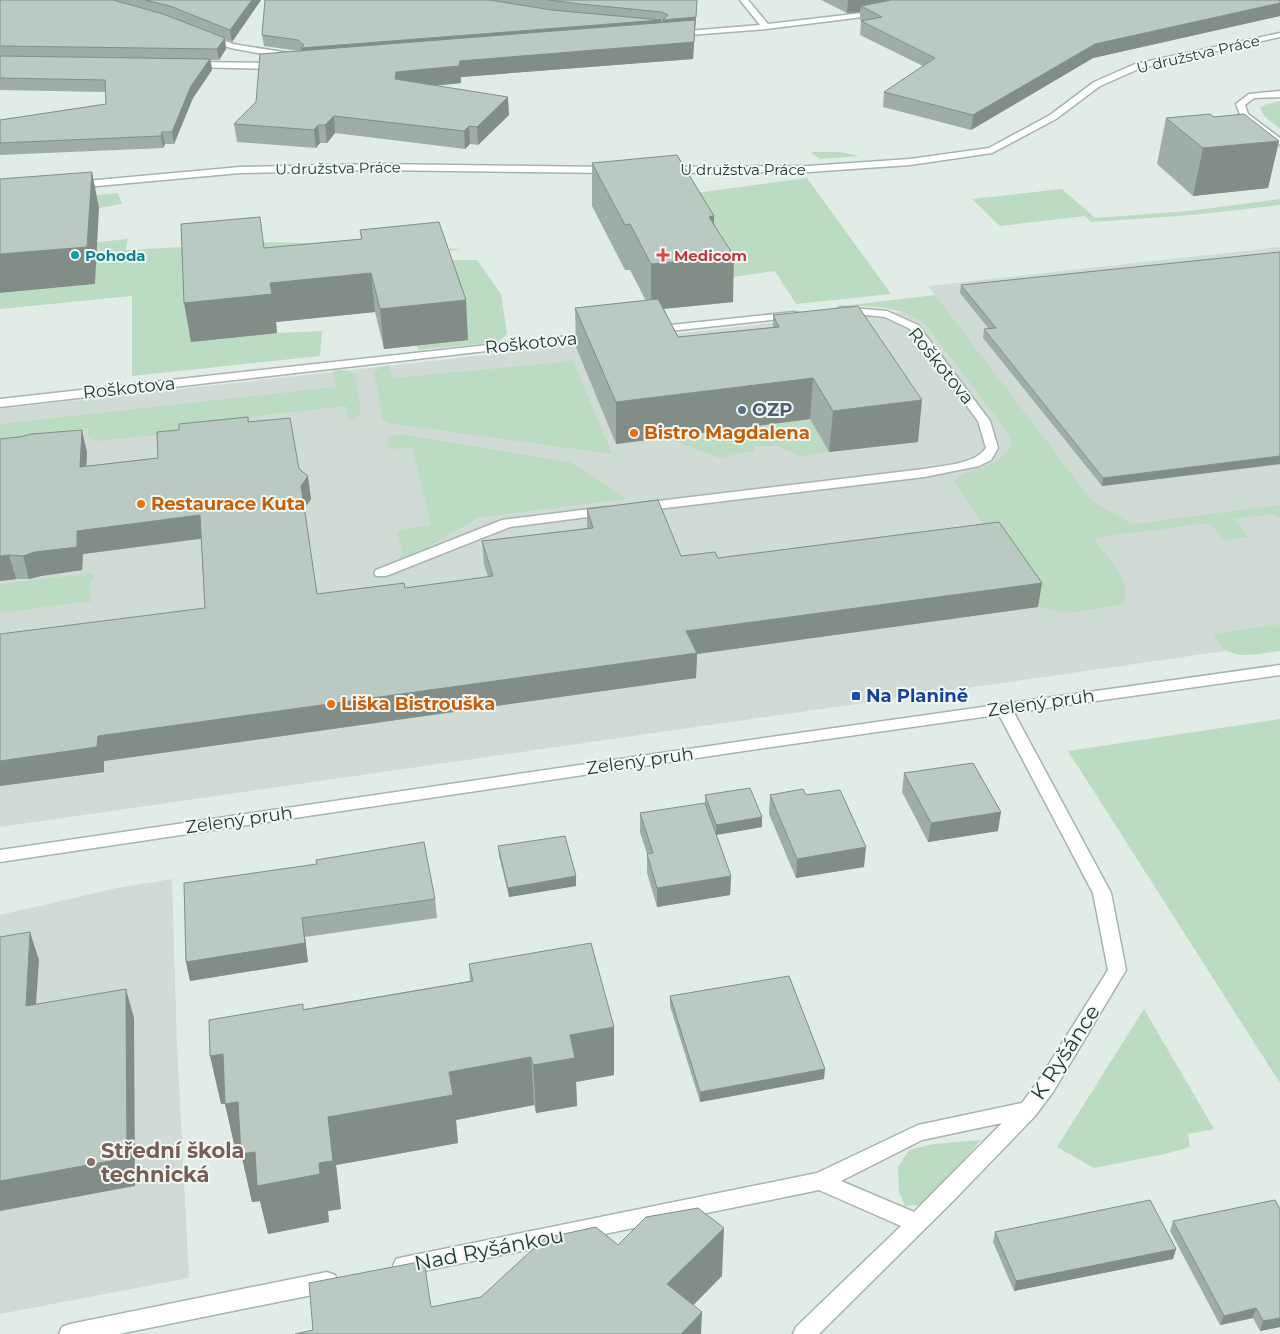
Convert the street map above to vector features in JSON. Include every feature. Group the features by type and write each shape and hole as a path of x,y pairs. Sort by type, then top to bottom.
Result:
{"street":[{"path":"744,0 766,26"},
{"path":"666,31 766,26 869,15 888,11"},
{"path":"195,32 231,46 282,55 301,56"},
{"name":"U družstva Práce","path":"652,170 808,169 910,162 992,150 1053,117 1097,84 1138,66 1280,35"},
{"path":"183,65 292,65"},
{"path":"1280,94 1252,96 1240,104 1244,115 1280,142"},
{"name":"U družstva Práce","path":"66,186 240,170 374,167 622,170"},
{"name":"Roškotova","path":"381,573 507,523 924,473 974,463 986,457 992,448 984,421 914,326 886,314 848,310 826,312"},
{"path":"640,331 808,314"},
{"name":"Roškotova","path":"0,402 605,335"},
{"name":"Zelený pruh","path":"0,856 1280,670"},
{"name":"K Ryšánce","path":"804,1334 1028,1110 1046,1086 1117,970 1102,893 1004,709"},
{"name":"Nad Ryšánkou","path":"383,1270 820,1181 918,1133 1028,1110"},
{"path":"820,1181 917,1223"},
{"path":"70,1334 344,1278"}],"shaded area":[{"path":"1280,247 1280,643 0,827 0,409 808,319 945,309 928,286"},
{"name":"Střední škola technická","path":"172,879 177,1045 189,1278 0,1314 0,915 117,888"}],"green space":[{"path":"1280,101 1280,129 1265,117 1260,108 1264,105"},
{"path":"811,152 841,152 859,156 820,159"},
{"path":"807,178 891,294 796,304 775,271 726,278 681,195"},
{"path":"1062,189 1095,218 1189,211 1280,199 1280,205 1192,215 1091,222 1085,216 1000,226 972,199"},
{"path":"118,193 122,204 99,208 0,204"},
{"path":"128,239 126,250 274,242 462,249 416,255 191,342 277,333 322,331 320,356 132,376 132,296 0,309 0,293 95,284 97,242"},
{"path":"447,260 477,260 501,294 507,334 498,342 419,350 416,345"},
{"path":"935,295 1092,501 1132,524 1280,505 1280,519 1275,514 1233,519 1249,537 1224,540 1209,523 1094,538 1121,576 1125,585 1125,602 1121,605 1068,613 1038,607 954,480 993,462 1007,452 1012,444 1008,433 925,324 896,310 842,306"},
{"path":"573,361 612,454 387,423 382,418 374,372 381,367 389,365 393,378"},
{"path":"341,370 355,375 361,413 349,420 346,406 196,423 185,432 97,441 88,438 88,428 61,431 60,442 0,452 0,424 336,387 333,371"},
{"path":"804,408 829,452 801,457 778,446 754,446 754,451 719,458 667,438 707,433"},
{"path":"400,434 570,462 626,499 477,518 411,558 397,563 402,553 397,531 431,525 412,447 393,449 388,447 387,437"},
{"path":"91,573 94,575 89,588 92,601 0,613 0,584"},
{"path":"1280,624 1280,651 1252,655 1234,654 1227,651 1214,637 1218,633"},
{"path":"1280,719 1280,1083 1068,751"},
{"path":"1144,1009 1214,1129 1188,1134 1190,1147 1094,1168 1057,1147"},
{"path":"981,1140 950,1176 920,1205 905,1206 899,1192 898,1167 909,1150 934,1144"}],"building":[{"path":"0,0 113,0 163,14 225,38 217,49 0,46"},
{"path":"145,0 252,0 230,30 170,6"},
{"path":"265,0 489,0 552,10 661,20 301,48 304,45 298,40 262,35"},
{"path":"549,0 697,0 696,17 663,20 668,15 662,12"},
{"path":"891,0 1280,0 1280,3 1095,44 973,115 884,92 935,58 861,21 882,17 861,6"},
{"path":"695,20 694,42 460,61 459,66 396,72 395,79 508,97 477,127 469,126 464,131 334,116 325,125 318,125 314,130 234,124 256,102 260,54"},
{"path":"0,56 210,59 191,86 172,132 162,132 161,136 0,143 0,120 106,104 105,80 0,78"},
{"path":"1210,114 1214,117 1244,114 1279,141 1203,148 1166,118"},
{"path":"677,155 714,216 709,217 734,256 651,264 630,224 625,225 592,163"},
{"path":"92,172 87,247 0,254 0,179"},
{"path":"260,217 264,248 362,239 360,230 439,222 466,300 380,309 371,273 270,283 272,294 184,303 181,224"},
{"path":"1280,252 1280,456 1103,478 984,329 996,328 961,285"},
{"path":"658,299 678,337 779,327 773,315 858,306 922,400 833,411 813,378 616,402 575,308"},
{"path":"248,417 248,422 290,418 299,469 308,476 301,486 317,594 404,583 405,588 493,576 482,541 593,528 587,509 658,500 681,556 715,552 718,558 999,522 1042,583 686,631 697,653 98,736 97,747 0,761 0,634 205,608 200,515 77,531 77,547 35,552 23,556 0,556 0,439 82,430 80,467 158,458 157,432 179,430 179,424"},
{"path":"973,763 1001,812 931,823 904,773"},
{"path":"750,788 762,817 716,825 705,795"},
{"path":"803,789 806,795 840,790 866,847 797,859 770,795"},
{"path":"705,803 731,876 657,888 647,854 653,853 640,813"},
{"path":"565,836 576,876 508,888 498,846"},
{"path":"424,842 435,899 302,918 305,943 186,962 184,883 317,864 316,860"},
{"path":"30,932 26,1006 126,989 127,1158 0,1181 0,937"},
{"path":"591,943 614,1027 570,1035 575,1058 533,1065 531,1057 449,1072 453,1095 328,1117 333,1161 319,1163 320,1174 257,1186 255,1152 241,1154 238,1102 225,1104 223,1054 210,1056 209,1020 303,1004 303,1010 473,981 469,964"},
{"path":"789,976 825,1069 700,1092 670,996"},
{"path":"1150,1200 1176,1249 1016,1281 995,1232"},
{"path":"1275,1200 1280,1209 1280,1318 1263,1321 1256,1308 1224,1316 1173,1221"},
{"path":"698,1208 724,1228 667,1284 702,1312 681,1334 295,1334 313,1330 309,1283 424,1261 431,1307 481,1297 545,1238 596,1227 618,1245 646,1217"}],"place":[{"name":"Pohoda","path":"75,255"},
{"name":"Medicom","path":"663,255"},
{"name":"OZP","path":"742,410"},
{"name":"Bistro Magdalena","path":"634,433"},
{"name":"Restaurace Kuta","path":"141,504"},
{"name":"Na Planině","path":"856,696"},
{"name":"Liška Bistrouška","path":"331,704"},
{"name":"Střední škola technická","path":"91,1162"}]}
